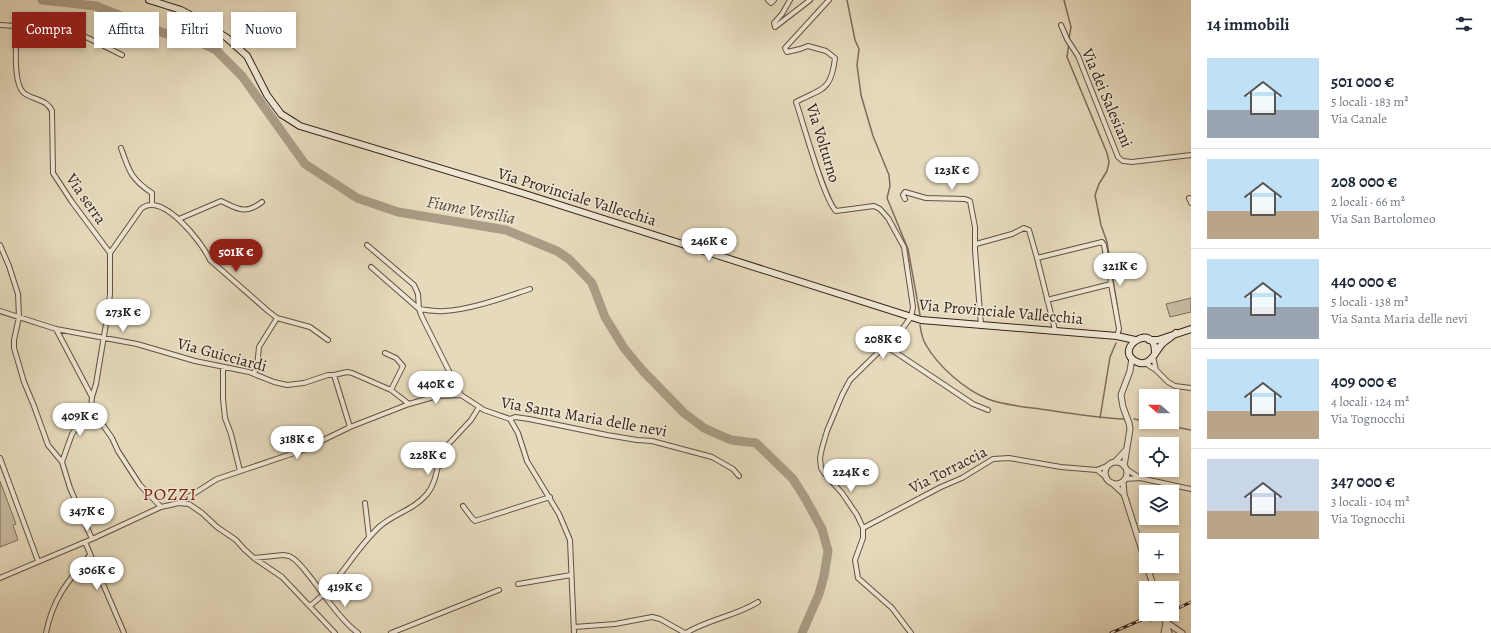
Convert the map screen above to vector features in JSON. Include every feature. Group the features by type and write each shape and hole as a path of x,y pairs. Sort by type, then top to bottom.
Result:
{"main road":[{"name":"Via Provinciale Vallecchia","path":"149,0 182,10 227,38 247,56 267,95 281,114 300,126 518,192 921,320 981,326 1055,330 1117,336 1135,340 1142,338 1158,340 1191,329"},
{"name":"Via Provinciale Vallecchia","path":"1143,363 1154,355 1163,343 1176,333"},
{"path":"1117,336 1130,348 1132,358 1143,363"},
{"path":"1130,348 1135,340"},
{"path":"1149,340 1154,345 1154,355"}],"street":[{"path":"768,0 771,3 774,0"},
{"path":"790,0 782,14 774,23 775,27 810,0"},
{"name":"Via Volturno","path":"828,0 785,48 787,52 808,46 826,52 835,58 833,73 824,89 796,102 822,182 832,207 836,211 874,206 880,209 888,218 904,247 913,307 911,317"},
{"path":"0,25 12,26"},
{"name":"Via dei Salesiani","path":"1061,25 1067,39 1081,62 1118,156 1123,161 1132,162 1191,155"},
{"path":"86,37 122,55"},
{"name":"Via serra","path":"17,48 16,66 20,88 24,93 50,106 52,111 54,173 72,202 110,253"},
{"path":"121,148 132,177 140,185 152,193 152,205"},
{"path":"905,199 903,195 905,192 926,198 965,199 970,201 975,227 975,250 981,326"},
{"path":"1189,198 1191,203"},
{"path":"179,219 221,201 244,210 253,208 262,202"},
{"path":"62,462 72,434 91,408 110,294 110,253 141,209 146,206 157,205 179,219 206,250 210,260 277,318 310,327 328,340"},
{"path":"976,244 1012,234 1024,228 1029,230 1055,330"},
{"path":"1037,258 1102,242 1104,245 1119,329 1117,336"},
{"path":"0,245 9,266 18,294 19,317 14,340 14,348 18,363 48,445 62,462 70,488 92,539"},
{"path":"179,503 212,482 303,450 350,427 409,404 437,396 461,395 422,318 419,309 418,294 414,285 367,245"},
{"path":"371,267 419,309 444,311 464,308 500,299 530,289"},
{"path":"1047,300 1111,284"},
{"name":"Via Guicciardi","path":"0,311 56,329 137,344 170,354 254,373 274,382 287,385 304,383 328,375 346,372 352,373 391,390 409,404"},
{"path":"911,317 886,346 850,380 827,431 820,458 821,468 824,473 842,493 857,515 863,528 863,538 855,560 858,578 892,608 911,633"},
{"path":"254,373 257,367 259,347 277,318"},
{"path":"56,329 92,397"},
{"path":"886,346 973,404 988,410"},
{"path":"385,353 396,358 403,366 391,390"},
{"path":"1154,355 1156,370"},
{"path":"1132,358 1130,371 1121,395 1123,407 1130,428 1125,467 1127,472 1124,480 1124,494 1139,540"},
{"path":"1130,371 1143,363 1156,370 1168,382 1175,386 1191,388"},
{"path":"223,367 223,398 225,418 231,434 240,471"},
{"path":"334,375 350,427"},
{"name":"Via Santa Maria delle nevi","path":"461,395 479,407 510,419 515,417 529,419 637,440 652,440 712,457 733,469 739,476"},
{"path":"310,606 324,594 369,537 380,526 417,503 426,495 434,482 444,449 471,420 479,407"},
{"path":"91,408 100,423 112,438 118,451 140,485 161,507"},
{"path":"510,419 518,433 528,461 550,497 570,540 574,633"},
{"path":"1107,478 1106,471 1109,465 1115,462 1127,449"},
{"path":"0,458 38,562"},
{"name":"Via Torraccia","path":"863,528 941,487 962,478 993,459 1009,458 1061,467 1097,470 1109,465"},
{"path":"1115,462 1118,462 1140,478"},
{"path":"1097,470 1124,494"},
{"path":"1112,483 1116,484 1124,480 1140,478 1191,489"},
{"path":"463,506 475,521 550,497"},
{"path":"0,578 92,539 161,507 179,503 189,504 202,513 217,527 236,540 254,558 282,577 335,633"},
{"path":"365,504 369,537"},
{"path":"85,542 123,633"},
{"path":"46,633 58,596 64,586 90,554"},
{"path":"254,558 266,556 290,556 298,562 348,624 358,633"},
{"path":"518,584 572,575"},
{"path":"391,633 499,590"},
{"path":"574,627 615,624 652,617 660,619 686,633 699,626 748,608 758,602"},
{"path":"1164,633 1166,622"},
{"path":"1166,622 1169,633"},
{"path":"1166,622 1182,633"}],"shaded area":[{"path":"1191,298 1191,312 1170,317 1166,304"},
{"path":"0,481 16,524 13,525 18,540 0,547"}],"waterway":[{"name":"Fiume Versilia","path":"42,0 96,6 164,33 195,40 216,50 242,76 305,164 357,198 398,212 506,230 557,251 569,259 592,283 605,317 624,348 643,371 684,413 704,428 731,440 756,443 793,479 805,498 822,529 828,551 824,576 819,594 802,633"},
{"path":"847,0 855,40 859,49 857,65 861,95 873,136 889,175 890,186 887,198 908,249 920,315"},
{"path":"1064,0 1071,27 1069,39"},
{"path":"1069,43 1067,57 1107,153 1109,162 1107,171 1099,184 1095,195 1101,225 1107,242 1121,330 1120,334"},
{"path":"920,325 925,343 931,353 945,369 970,390 979,395 1010,405 1086,416 1124,419"},
{"path":"1100,418 1110,357 1116,343"},
{"path":"1134,419 1191,430"}],"railway":[{"path":"1179,608 1191,602"},
{"path":"1111,633 1139,621"}],"district":[{"name":"POZZI","path":"170,494"}]}
